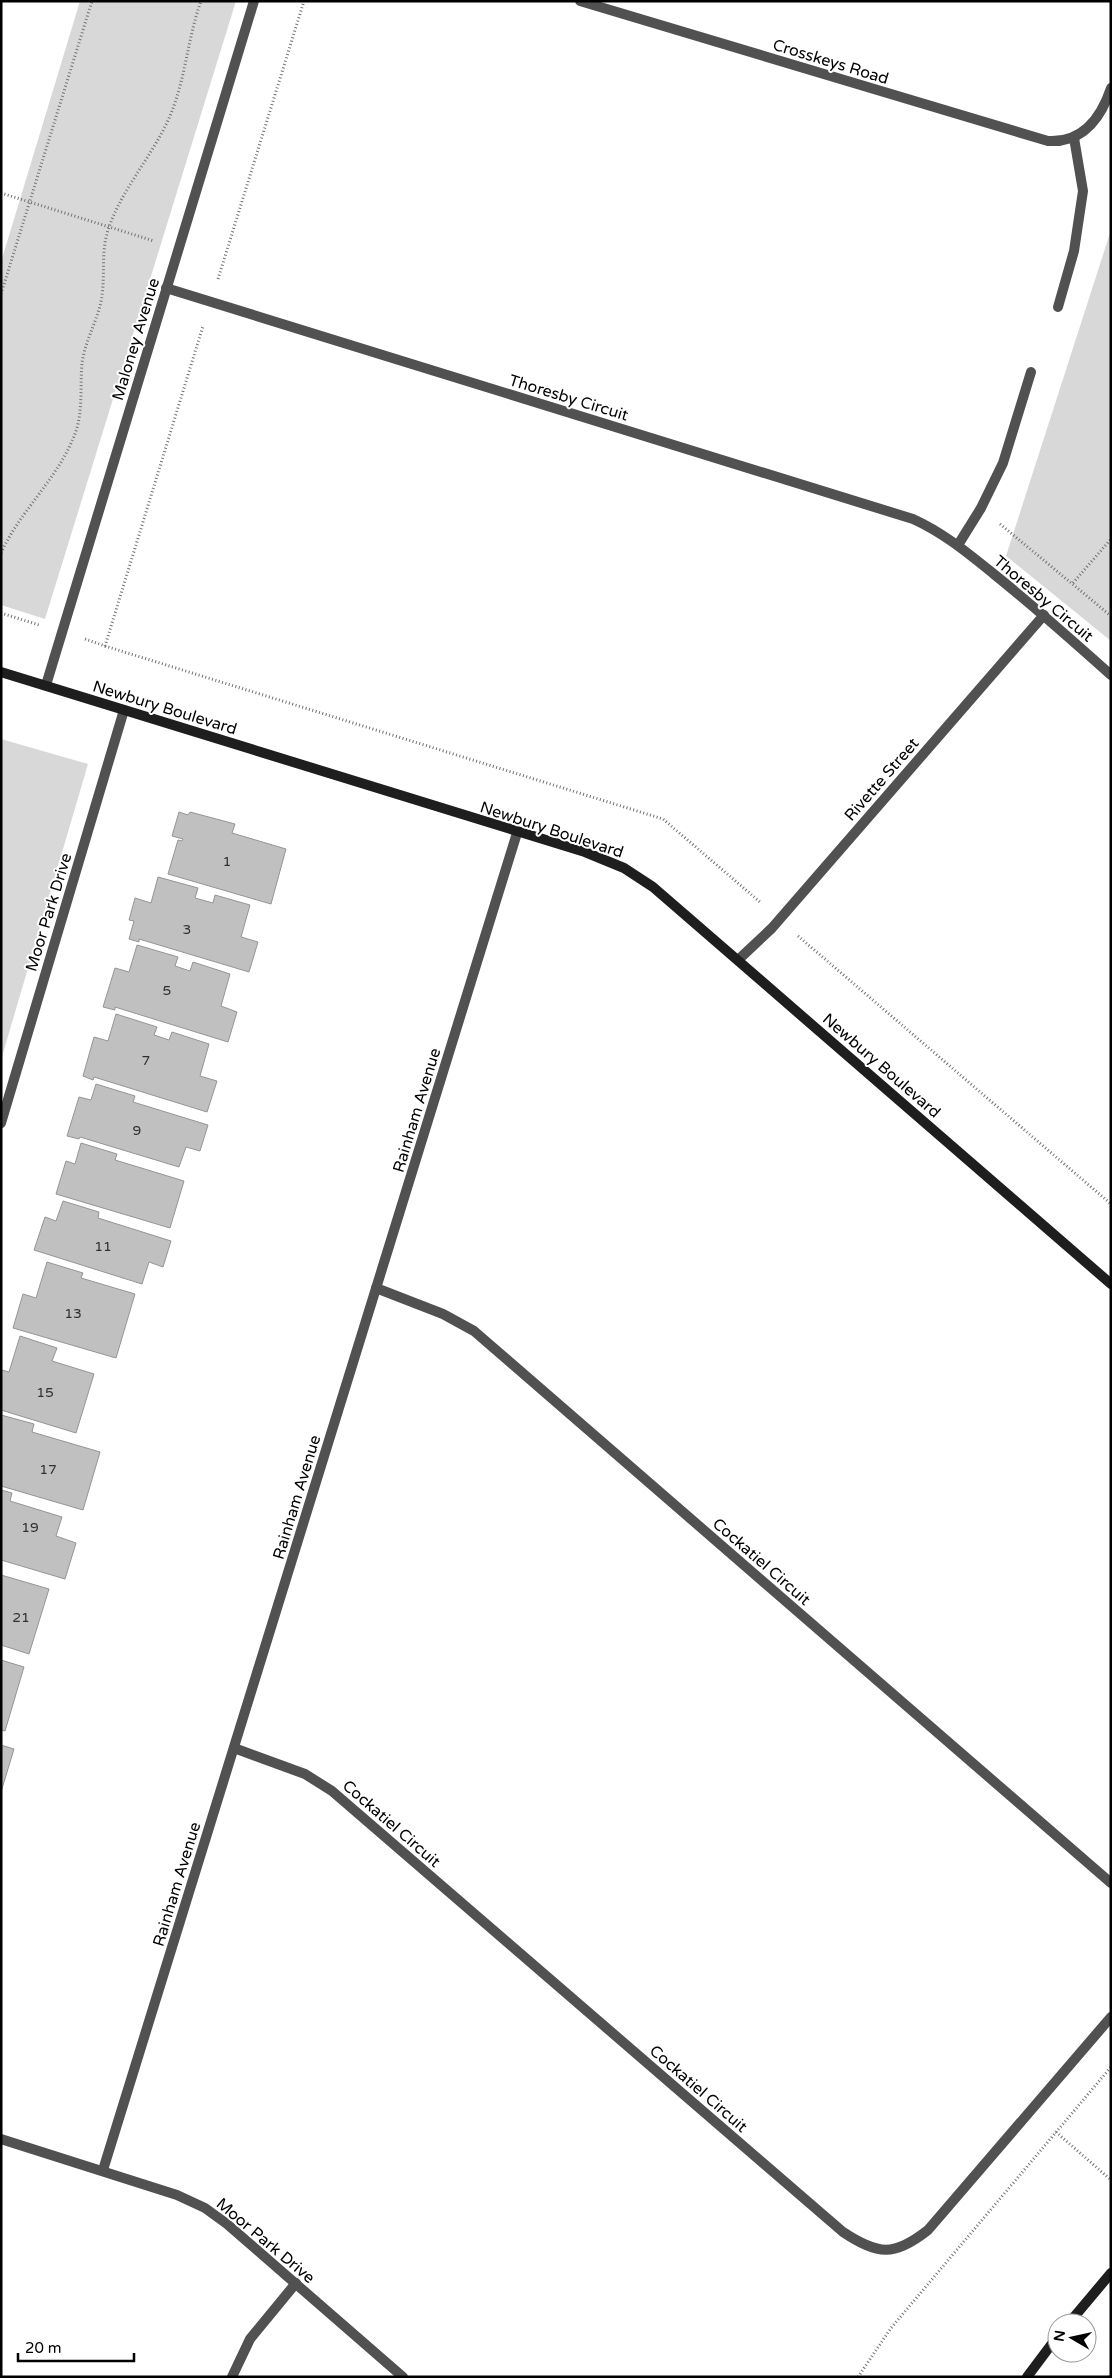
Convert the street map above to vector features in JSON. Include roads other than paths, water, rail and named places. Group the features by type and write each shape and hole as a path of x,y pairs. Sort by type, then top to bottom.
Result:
{"street":[{"name":"Maloney Avenue","path":"46,685 254,1"},
{"name":"Crosskeys Road","path":"580,1 1030,137 1061,142 1074,138"},
{"path":"1058,307 1074,251 1083,191 1074,138 1089,128 1098,116 1111,88"},
{"name":"Thoresby Circuit","path":"166,288 882,509 933,528 1044,615 1111,675"},
{"path":"958,546 981,508 1003,464 1031,372"},
{"name":"Rivette Street","path":"738,960 776,924 1044,615"},
{"name":"Newbury Boulevard","path":"1,672 517,833 585,852 624,868 652,887 738,960 1111,1284"},
{"name":"Moor Park Drive","path":"1,1123 124,710"},
{"name":"Rainham Avenue","path":"103,2170 517,833"},
{"name":"Cockatiel Circuit","path":"376,1288 443,1314 474,1331 1111,1883"},
{"name":"Cockatiel Circuit","path":"234,1748 305,1774 332,1791 843,2232 862,2244 875,2249 893,2250 910,2245 928,2230 1111,2018"},
{"name":"Moor Park Drive","path":"1,2139 177,2195 205,2208 296,2283 403,2377"},
{"path":"1077,2313 1111,2273"},
{"path":"232,2377 250,2339 296,2283"},
{"path":"1027,2377 1047,2351"}]}
